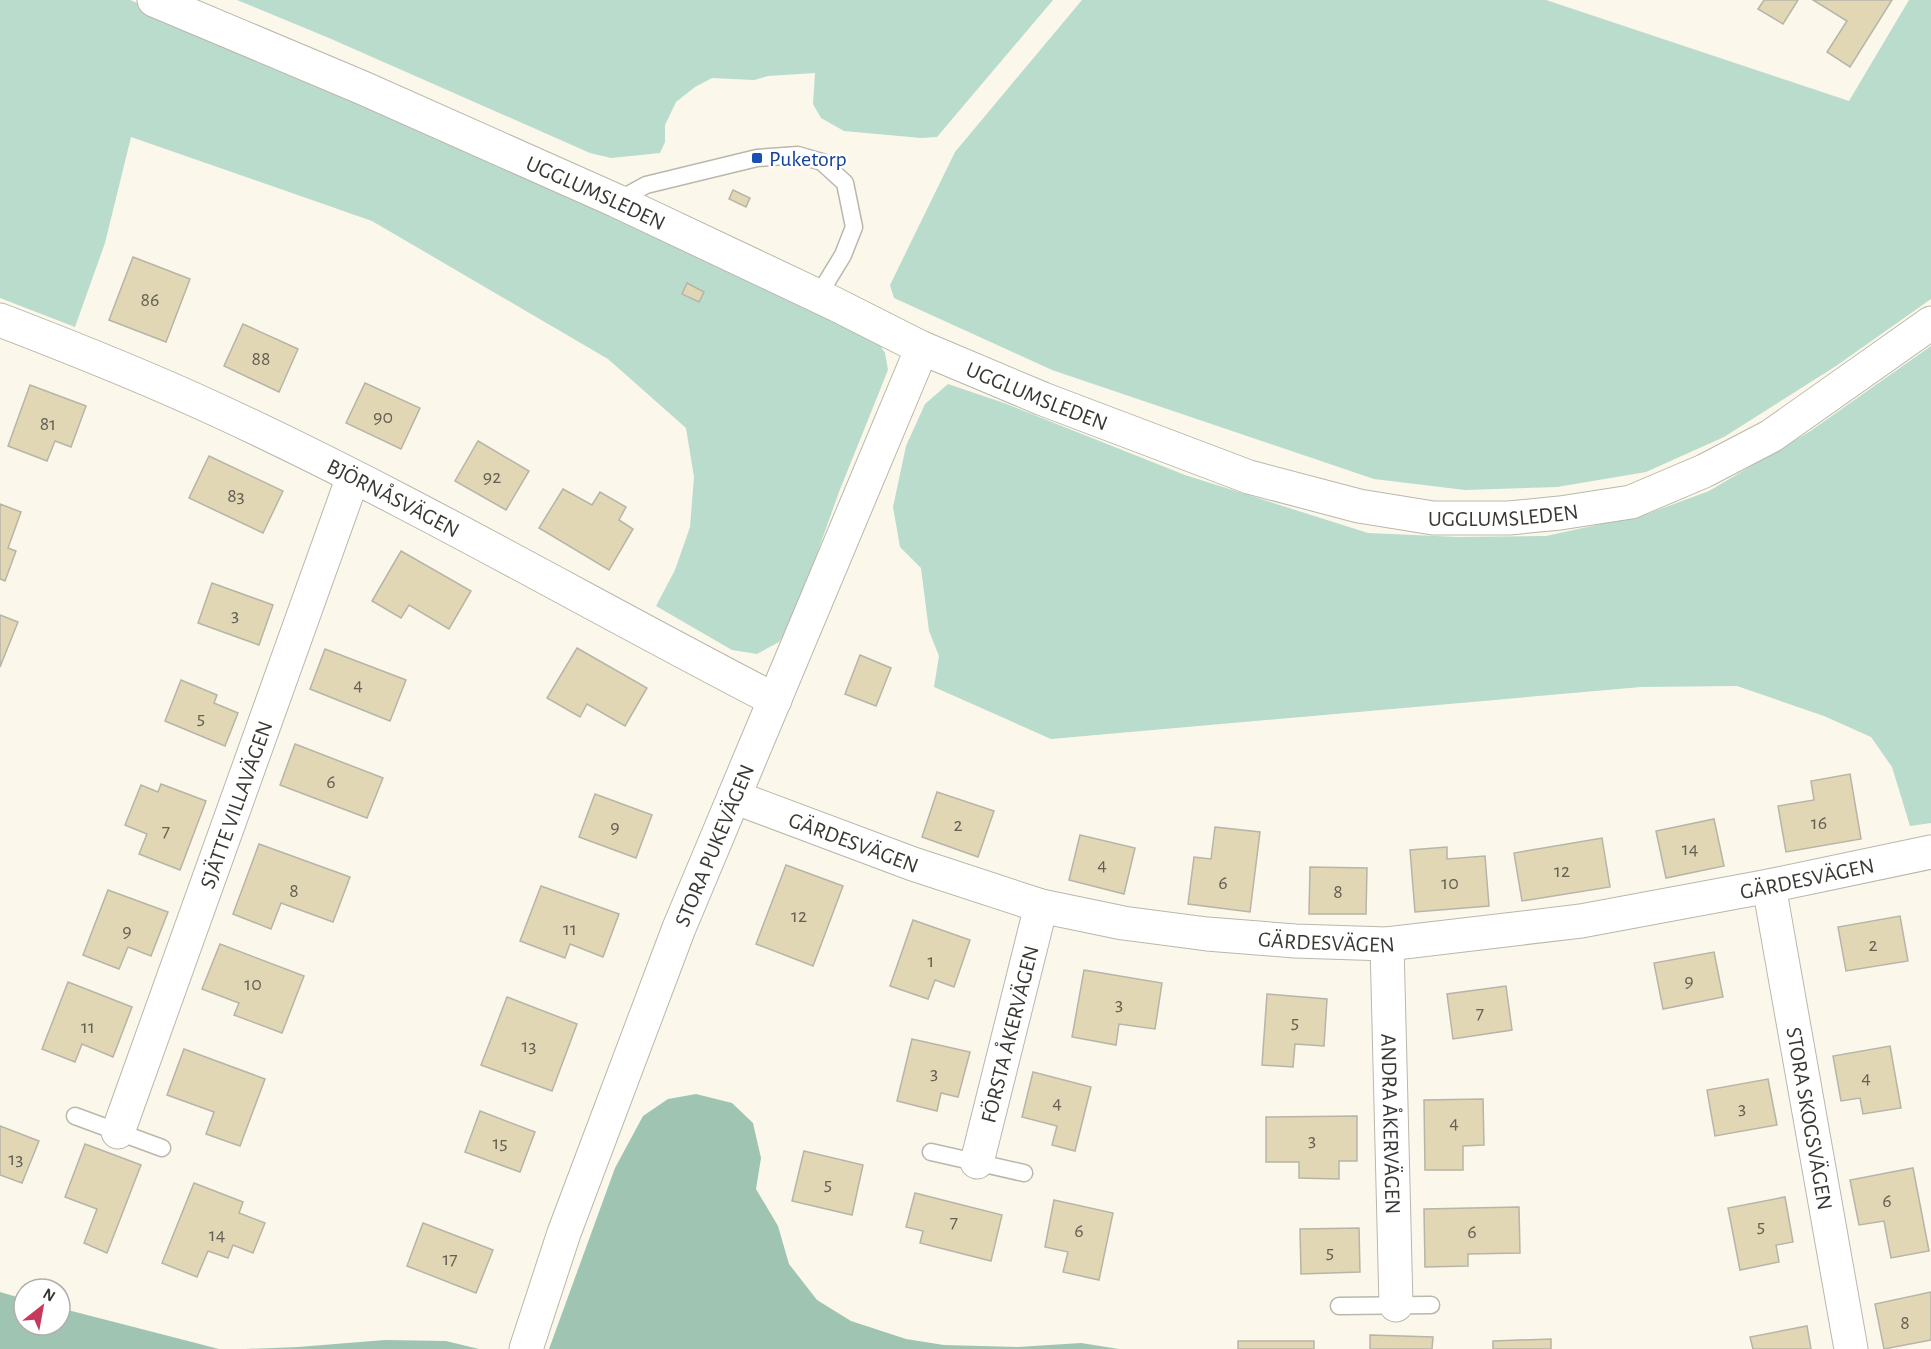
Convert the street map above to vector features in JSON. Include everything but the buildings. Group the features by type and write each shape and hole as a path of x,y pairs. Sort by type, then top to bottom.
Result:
{"street":[{"name":"UGGLUMSLEDEN","path":"154,0 363,88 617,201 922,348 1043,399 1250,477 1359,506 1433,518 1509,518 1631,502 1704,471 1771,436 1931,323"},
{"name":"BJÖRNÅSVÄGEN","path":"0,320 99,358 207,405 353,477 775,700"},
{"name":"STORA PUKEVÄGEN","path":"526,1349 564,1233 679,928 922,348"},
{"name":"SJÄTTE VILLAVÄGEN","path":"118,1132 353,477"},
{"name":"GÄRDESVÄGEN","path":"734,797 913,864 1041,906 1123,923 1207,934 1295,941 1387,944 1581,921 1769,886 1931,852"},
{"name":"STORA SKOGSVÄGEN","path":"1769,886 1851,1349"},
{"name":"FÖRSTA ÅKERVÄGEN","path":"977,1162 1041,906"},
{"name":"ANDRA ÅKERVÄGEN","path":"1387,944 1396,1305"}],"lane":[{"path":"617,201 646,185 757,158 798,155 822,162 845,183 854,227 843,255 818,296"},
{"path":"75,1116 162,1148"},
{"path":"931,1152 1024,1173"},
{"path":"1339,1306 1431,1305"}],"green space":[{"path":"0,0 130,0 372,100 875,337 885,353 888,370 839,492 793,621 779,642 757,654 732,650 656,606 675,570 690,527 694,477 686,428 608,359 372,221 131,137 105,243 75,327 0,298"},
{"path":"237,0 1053,0 937,137 921,138 844,131 821,118 813,104 815,73 768,76 754,80 712,78 695,87 676,102 665,125 665,142 660,153 611,158 590,153"},
{"path":"1082,0 1546,0 1849,101 1909,0 1931,0 1931,299 1836,366 1724,437 1646,472 1557,487 1465,490 1374,479 1052,370 894,298 890,285 955,152"},
{"path":"1931,346 1931,823 1910,826 1892,767 1871,737 1824,716 1737,686 1641,687 1051,739 934,687 939,656 929,631 921,568 900,547 893,507 906,446 925,404 948,384 1004,403 1185,475 1368,533 1458,537 1546,536 1647,514 1709,491 1809,432"},
{"path":"696,1094 732,1103 753,1123 761,1158 756,1189 778,1226 789,1264 817,1300 851,1321 906,1339 944,1345 1018,1347 1081,1343 1119,1349 549,1349 615,1168 643,1116 668,1099"},
{"path":"0,1292 12,1296 12,1337 72,1337 72,1311 219,1349 0,1349"},
{"path":"385,1340 446,1341 479,1349 245,1349 298,1347"}],"place":[{"name":"Puketorp","path":"757,158"}]}
